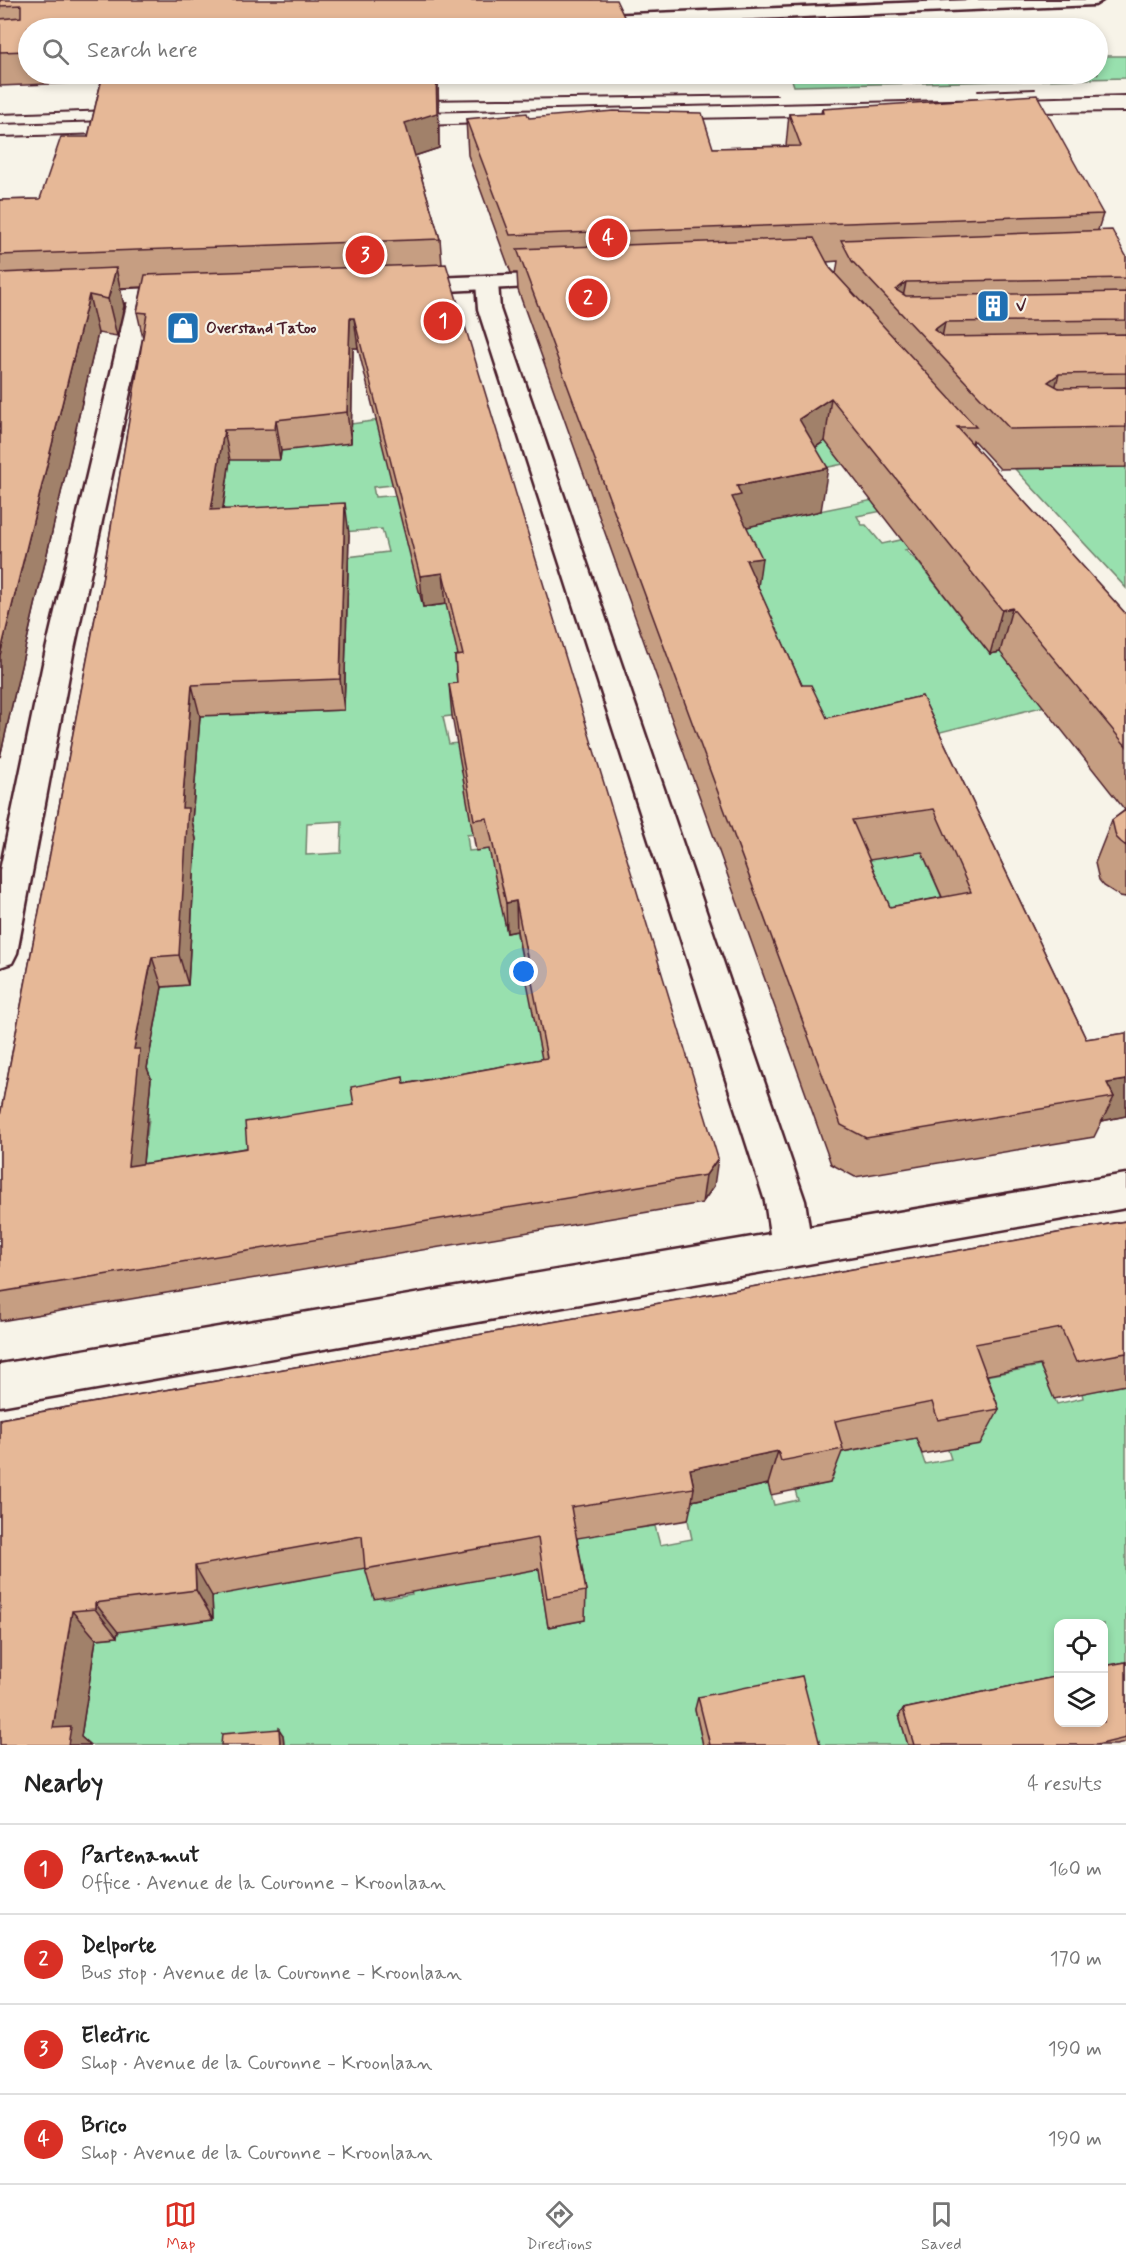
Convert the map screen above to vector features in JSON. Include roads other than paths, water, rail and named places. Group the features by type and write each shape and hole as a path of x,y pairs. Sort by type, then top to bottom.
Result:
{"street":[{"path":"695,0 702,16"},
{"path":"657,18 1095,0"},
{"path":"380,287 587,279"},
{"path":"487,283 489,309 785,1202 792,1249"},
{"path":"0,301 200,294"},
{"path":"0,953 59,654 140,296"},
{"path":"0,1384 1126,1191"}],"railway":[{"path":"978,91 1035,89"},
{"path":"423,100 777,95"},
{"path":"1021,98 1126,95"},
{"path":"421,112 991,99"},
{"path":"0,114 111,110"},
{"path":"1032,113 1126,112"},
{"path":"687,119 807,117"},
{"path":"0,124 109,121"},
{"path":"423,126 483,124"},
{"path":"0,137 105,134"}],"place":[{"name":"Brico","path":"608,238"},
{"name":"Electric","path":"365,255"},
{"name":"Delporte","path":"588,298"},
{"name":"V","path":"993,306"},
{"name":"Partenamut","path":"443,321"},
{"name":"Overstand Tatoo","path":"183,328"}]}
